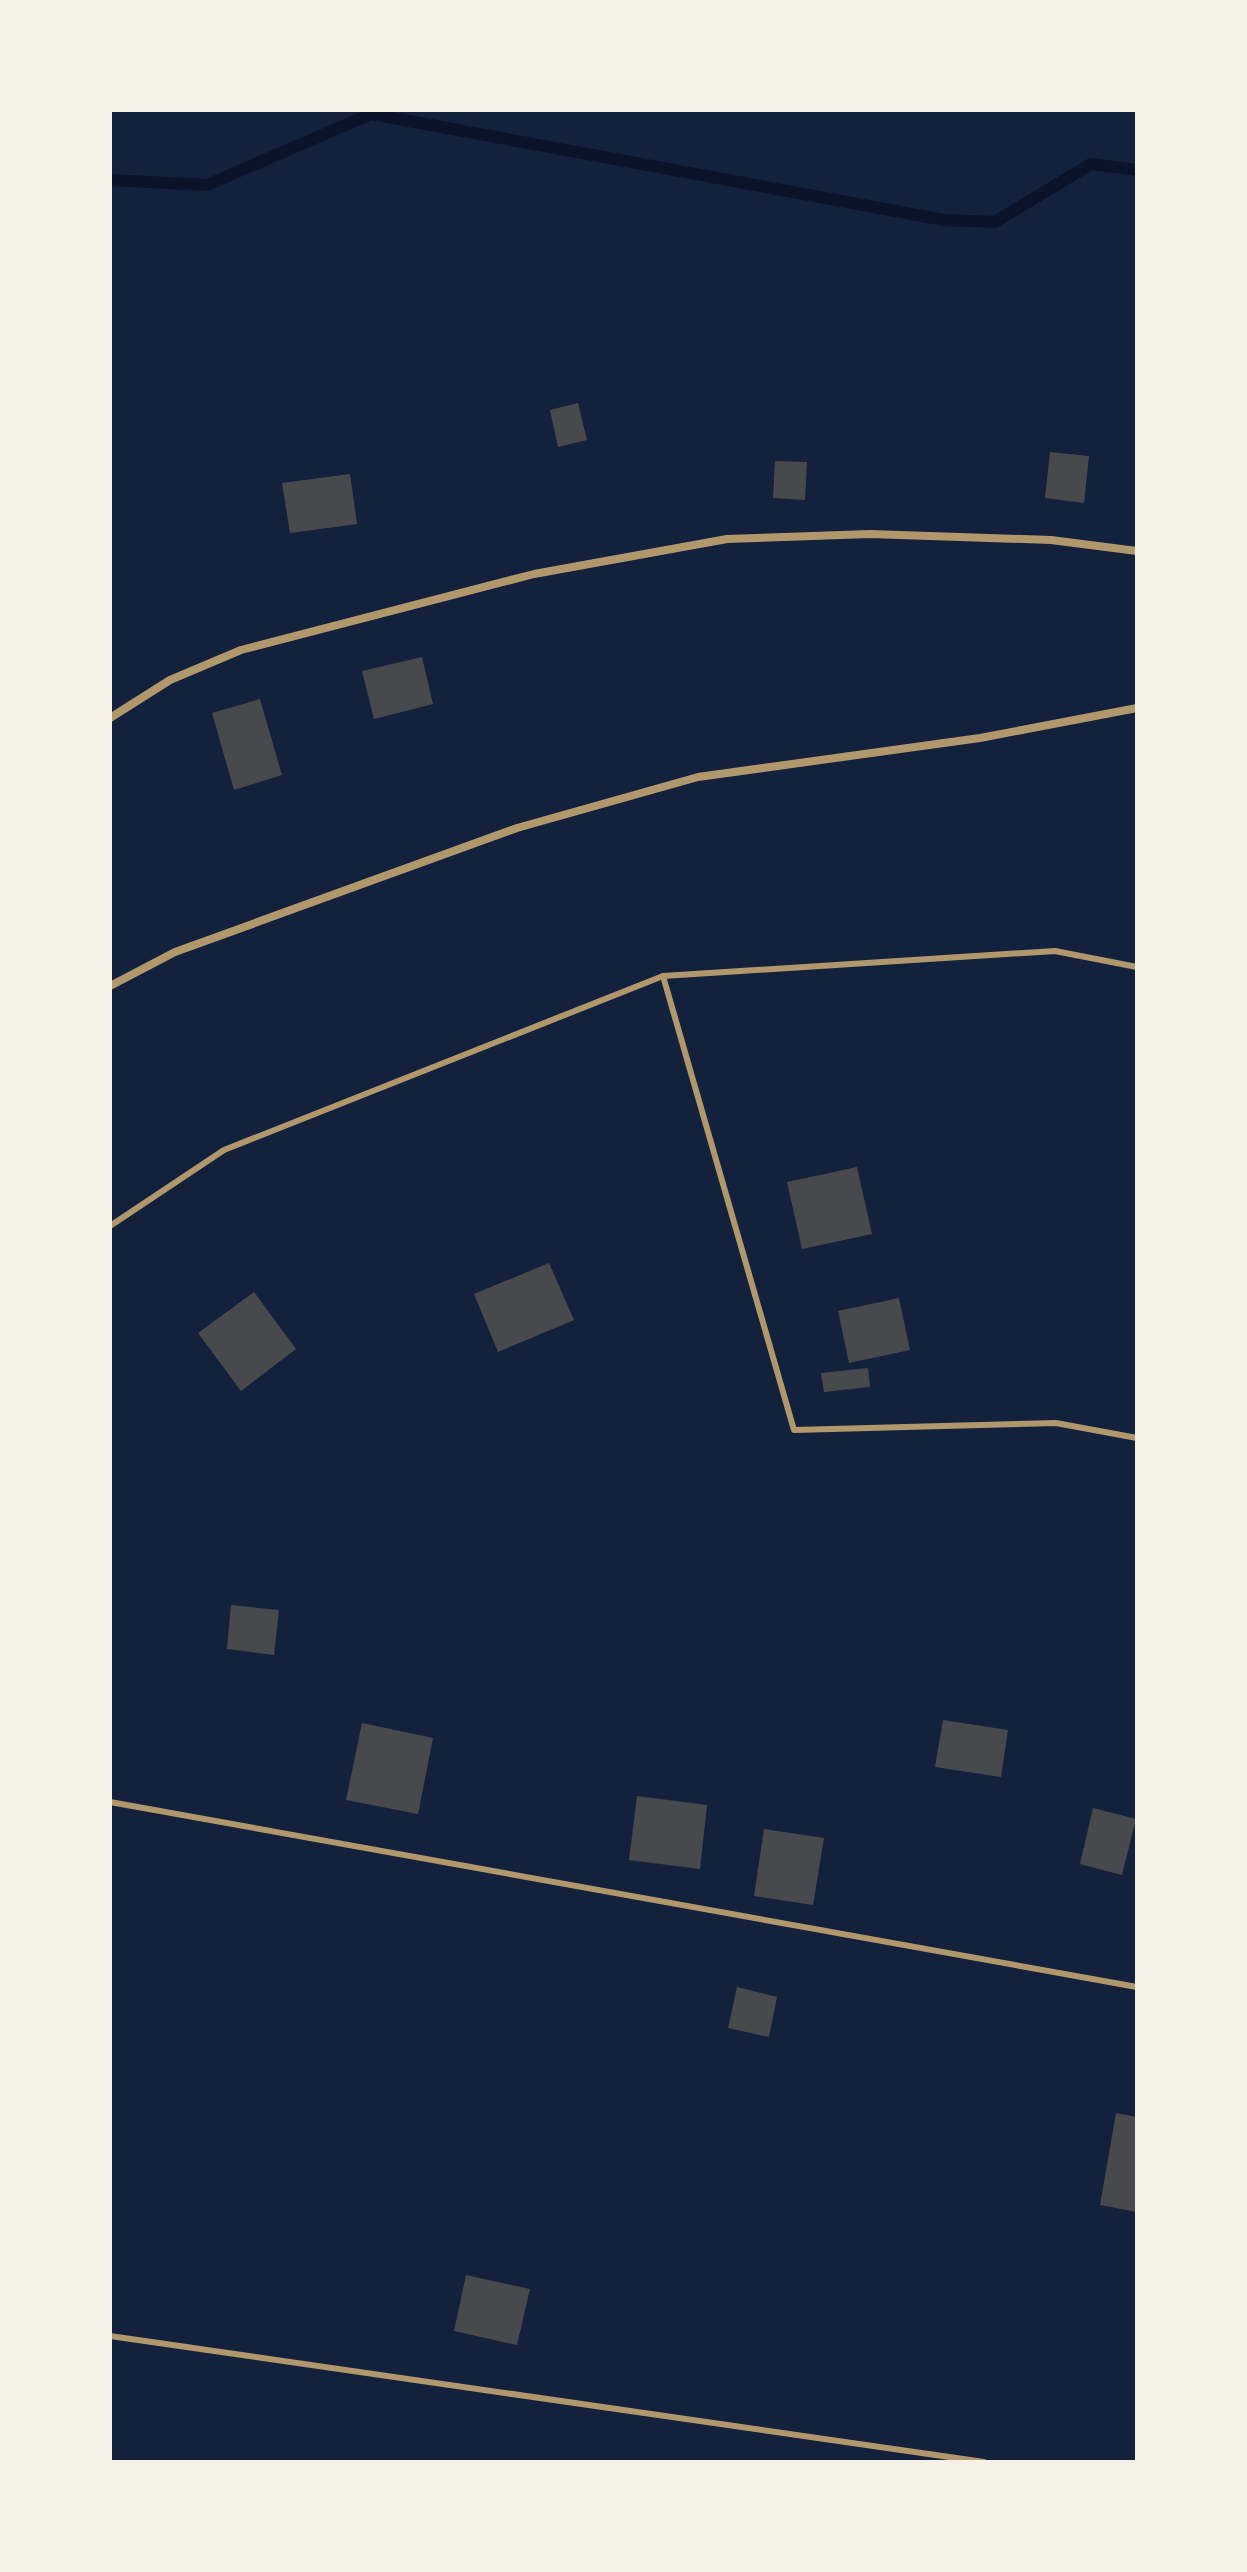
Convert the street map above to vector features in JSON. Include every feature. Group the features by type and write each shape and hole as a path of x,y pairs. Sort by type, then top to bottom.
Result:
{"street":[{"path":"110,718 170,680 241,650 534,574 727,539 885,534 1051,540 1137,551"},
{"path":"110,986 175,952 517,828 698,777 980,738 1137,708"}],"lane":[{"path":"110,1226 224,1150 663,976 1055,951 1137,967"},
{"path":"663,976 794,1430 1056,1423 1137,1438"},
{"path":"110,1802 1137,1987"},
{"path":"110,2336 984,2462"}],"building":[{"path":"578,403 587,440 558,447 550,410"},
{"path":"1050,452 1089,456 1084,503 1045,498"},
{"path":"775,461 807,462 805,500 773,498"},
{"path":"350,474 357,524 290,533 282,483"},
{"path":"422,657 433,704 374,719 362,671"},
{"path":"260,699 282,775 234,790 212,713"},
{"path":"857,1167 872,1234 802,1249 787,1182"},
{"path":"549,1263 574,1320 498,1352 474,1294"},
{"path":"254,1292 296,1349 241,1391 198,1333"},
{"path":"899,1298 910,1350 849,1363 838,1311"},
{"path":"868,1368 870,1387 824,1392 821,1373"},
{"path":"231,1605 279,1610 274,1655 227,1649"},
{"path":"943,1720 1008,1730 1001,1777 935,1767"},
{"path":"362,1723 433,1738 418,1814 346,1800"},
{"path":"637,1796 707,1805 700,1869 629,1860"},
{"path":"1093,1808 1136,1819 1122,1875 1080,1864"},
{"path":"764,1829 824,1838 813,1905 754,1896"},
{"path":"737,1987 777,1997 769,2037 728,2028"},
{"path":"1116,2113 1137,2117 1137,2212 1100,2205"},
{"path":"466,2275 530,2289 517,2345 454,2331"}],"waterway":[{"path":"110,180 207,185 371,114 944,220 995,222 1091,164 1137,170"}]}
